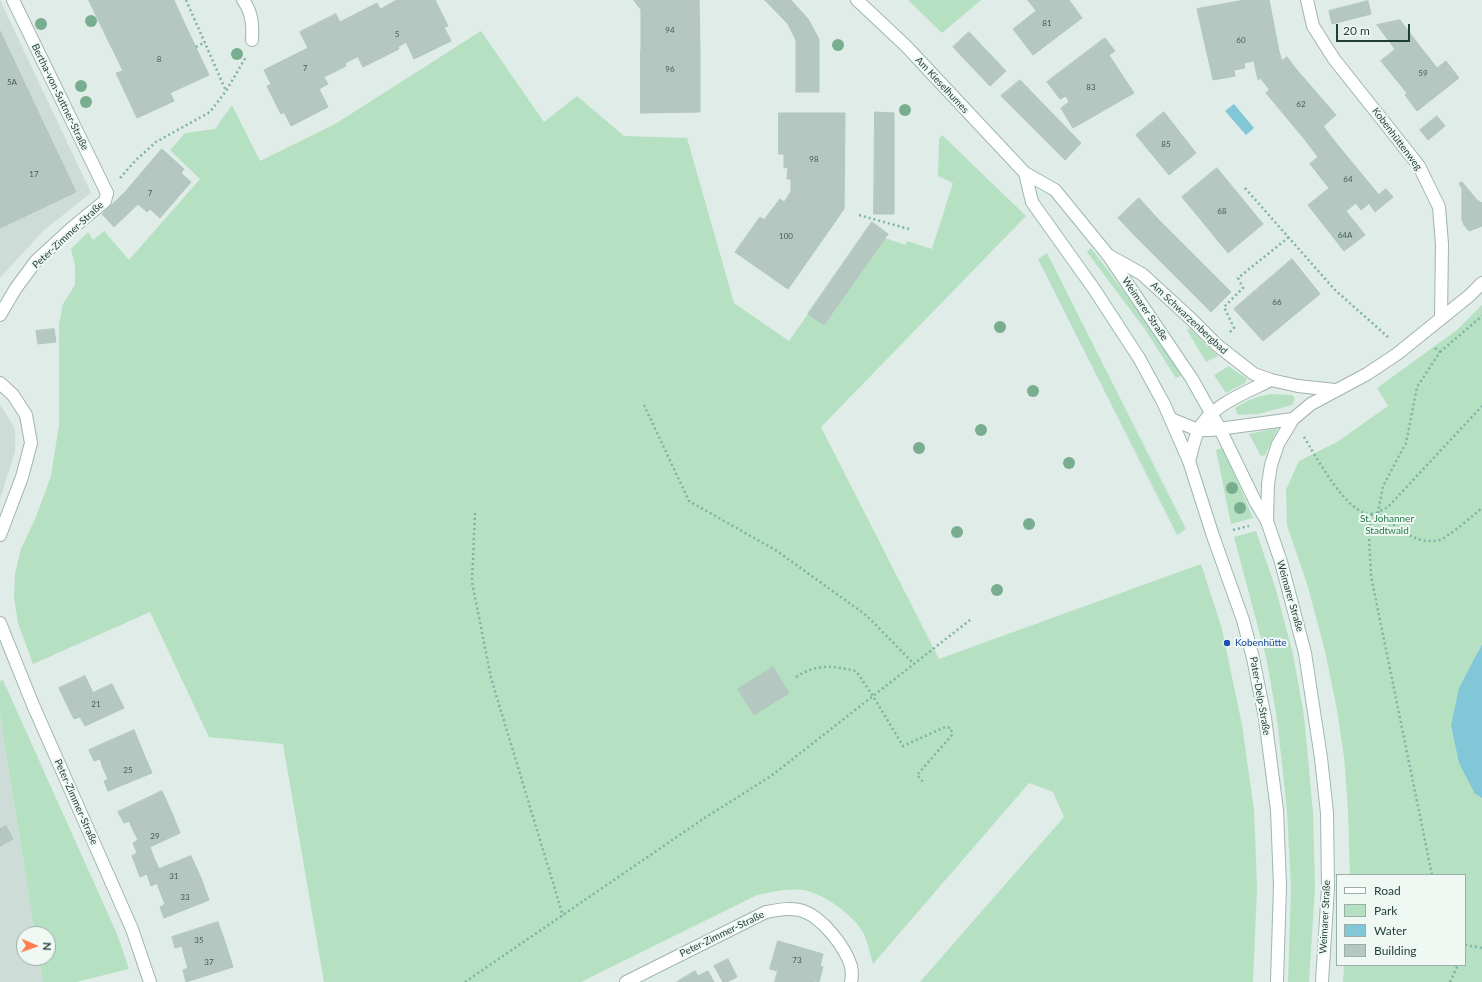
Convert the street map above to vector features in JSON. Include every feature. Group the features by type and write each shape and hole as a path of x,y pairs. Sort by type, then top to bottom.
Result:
{"street":[{"name":"Bertha-von-Suttner-Straße","path":"13,0 107,193"},
{"path":"243,0 248,6 253,26 252,40"},
{"name":"Am Kieselhumes","path":"857,0 906,46 1025,173 1055,190 1108,255"},
{"name":"Kobenhüttenweg","path":"1307,0 1313,26 1334,59 1419,166 1439,207 1442,244 1441,319"},
{"name":"Am Kieselhumes","path":"1025,173 1032,202 1094,289 1139,358"},
{"name":"Peter-Zimmer-Straße","path":"0,315 16,288 36,262 105,201 107,193"},
{"name":"Am Schwarzenbergbad","path":"1108,255 1142,274 1191,319 1217,346 1254,374 1271,380 1298,386 1335,390"},
{"name":"Weimarer Straße","path":"1108,255 1192,379 1212,413 1255,501 1267,521 1281,562 1305,653 1321,758 1327,813 1328,881 1322,982"},
{"path":"1267,521 1270,465 1278,444 1293,419 1311,404 1367,374 1397,354 1441,319 1482,283"},
{"name":"Pater-Delp-Straße","path":"1139,358 1171,419 1189,461 1243,620 1254,658 1265,718 1277,818 1280,886 1277,982"},
{"path":"1189,461 1198,430 1212,413 1234,398 1271,380"},
{"path":"0,383 13,395 26,415 31,443 22,477 0,535"},
{"path":"1171,419 1198,430 1220,429 1293,419"},
{"name":"Peter-Zimmer-Straße","path":"0,623 33,705 132,928 150,982"},
{"name":"Peter-Zimmer-Straße","path":"626,982 766,912 785,909 803,911 819,920 845,951 852,968 851,982"}],"path":[{"path":"186,0 226,91"},
{"path":"107,193 136,160 156,142 210,112 226,91 252,48 252,40"},
{"path":"196,47 205,42"},
{"path":"1245,188 1335,290 1381,331"},
{"path":"859,215 909,229"},
{"path":"1228,333 1234,328 1224,307 1243,288 1238,278 1289,237"},
{"path":"1378,512 1383,486 1406,443 1417,387 1440,352 1482,316"},
{"path":"1434,347 1440,352"},
{"path":"644,405 690,501 777,551 866,615 914,664"},
{"path":"1293,419 1329,478 1340,493 1359,511 1371,514 1388,507 1482,406"},
{"path":"1378,512 1402,532 1422,541 1441,540 1482,508"},
{"path":"475,513 472,582 491,678 563,916"},
{"path":"1371,514 1369,536 1371,576 1432,874"},
{"path":"1232,530 1254,524"},
{"path":"465,982 703,820 771,776 970,620"},
{"path":"796,677 808,670 830,666 856,671 873,696 902,746 945,727 951,728 952,735 917,775 924,783"},
{"path":"1466,946 1482,948"},
{"path":"1450,982 1458,966"}],"shaded area":[{"path":"0,0 91,193 44,230 0,278"},
{"path":"0,404 15,429 15,452 0,499"},
{"path":"0,715 34,926 16,926 16,966 40,966 43,982 0,982"}],"green space":[{"path":"908,0 981,0 942,33"},
{"path":"481,31 544,122 577,96 624,136 687,138 734,303 789,341 808,314 824,325 885,238 905,245 907,241 932,249 953,183 938,176 939,139 942,135 1026,216 821,427 939,659 1201,564 1222,629 1242,725 1254,810 1257,888 1253,982 920,982 1064,817 1053,792 1029,783 873,964 864,934 860,927 846,913 829,900 811,892 791,890 757,895 581,982 324,982 283,744 209,737 150,612 33,664 18,623 14,597 15,574 21,549 36,517 51,476 59,425 59,324 63,304 75,285 75,265 71,249 88,232 93,240 104,231 129,260 200,179 170,150 185,133 215,129 232,105 260,161 335,124"},
{"path":"1091,248 1149,325 1182,375 1176,378 1144,328 1087,252"},
{"path":"1047,253 1186,529 1177,535 1038,259"},
{"name":"St. Johanner Stadtwald","path":"1482,305 1482,644 1478,650 1475,794 1482,798 1482,982 1343,982 1344,966 1466,966 1466,874 1350,874 1348,810 1344,757 1337,710 1325,651 1308,587 1287,525 1286,490 1299,461 1337,442 1388,406 1377,388 1457,330"},
{"path":"1189,328 1218,356 1206,362 1187,330"},
{"path":"1229,366 1247,378 1245,383 1226,393 1214,375"},
{"path":"1271,394 1292,395 1295,398 1292,405 1258,414 1238,415 1235,408 1252,399"},
{"path":"1278,428 1265,455 1261,456 1249,434"},
{"path":"1223,448 1253,518 1231,524 1216,450"},
{"path":"1256,531 1276,590 1293,654 1304,716 1313,812 1315,888 1309,982 1288,982 1291,887 1287,811 1277,718 1266,657 1234,537"},
{"path":"3,680 117,934 129,969 76,982 43,982 40,966 56,966 56,926 34,926 0,715 0,681"}],"water":[{"path":"1234,104 1254,128 1246,135 1225,111"},
{"path":"1482,644 1482,798 1475,794 1459,763 1451,725 1459,688"}],"building":[{"path":"89,0 174,0 182,18 149,33 148,29 111,46"},
{"path":"397,0 435,0 448,26 444,27 451,41 414,59 406,42 398,47 399,49 363,67 340,22 377,3 380,9"},
{"path":"634,0 699,0 700,50 641,50 641,10"},
{"path":"765,0 791,0 808,19 819,39 819,92 796,92 796,40 788,24"},
{"path":"1028,0 1069,0 1082,18 1033,55 1013,29 1036,11"},
{"path":"1245,0 1269,0 1279,51 1256,55 1258,60 1244,63 1245,68 1234,70 1235,76 1213,80 1197,9"},
{"path":"1368,1 1371,14 1332,24 1329,11"},
{"path":"336,14 357,57 345,63 346,66 324,77 328,84 319,89 328,107 291,126 284,112 281,114 267,86 271,84 264,70 308,48 300,32"},
{"path":"182,18 209,75 170,93 174,101 137,118 116,73 123,71 111,46 148,29 149,33"},
{"path":"1400,20 1412,36 1395,49 1377,25"},
{"path":"0,31 48,133 0,155"},
{"path":"969,32 1006,71 990,86 953,47"},
{"path":"1412,36 1437,68 1446,61 1459,78 1417,111 1405,95 1407,93 1381,61"},
{"path":"1105,38 1115,51 1109,55 1134,93 1073,128 1061,108 1069,102 1066,96 1060,99 1047,82"},
{"path":"641,50 700,50 700,112 641,113"},
{"path":"1279,51 1282,61 1258,80 1254,61 1258,60 1256,55"},
{"path":"1287,57 1296,69 1270,90 1261,79"},
{"path":"1296,69 1336,115 1306,141 1266,93"},
{"path":"1020,80 1081,143 1065,160 1001,96"},
{"path":"875,112 894,113 894,214 874,214"},
{"path":"1164,112 1196,153 1169,175 1136,135"},
{"path":"779,113 845,113 844,209 791,192 791,179 787,179 788,167 784,168 784,154 779,154"},
{"path":"1437,116 1445,126 1428,140 1420,130"},
{"path":"1323,126 1336,143 1318,157 1306,141"},
{"path":"48,133 76,192 0,228 0,155"},
{"path":"1336,143 1379,195 1361,210 1356,203 1346,211 1365,235 1344,251 1308,205 1329,188 1310,164"},
{"path":"162,149 184,169 181,173 191,182 160,218 150,209 147,212 138,204 114,227 102,214 125,192"},
{"path":"1217,168 1263,224 1228,253 1182,197"},
{"path":"1462,182 1477,200 1482,203 1482,226 1469,231 1462,220 1462,188 1459,184"},
{"path":"1386,189 1393,197 1375,212 1369,203"},
{"path":"791,192 844,209 788,289 735,252 760,217 764,220 780,199 784,202"},
{"path":"1139,198 1157,218 1137,238 1118,218"},
{"path":"1157,218 1231,292 1211,312 1137,238"},
{"path":"872,222 888,234 824,325 808,314"},
{"path":"1292,259 1320,294 1263,341 1234,309"},
{"path":"54,329 56,342 38,344 36,331"},
{"path":"773,667 789,693 754,715 738,689"},
{"path":"85,676 93,693 67,705 59,688"},
{"path":"112,684 124,708 85,726 80,717 74,719 67,705"},
{"path":"134,730 143,752 103,768 100,759 94,761 89,750"},
{"path":"143,752 152,773 108,791 104,781 108,779 103,768"},
{"path":"162,791 172,813 133,830 129,821 124,823 118,812"},
{"path":"172,813 180,833 137,853 133,843 138,840 133,830"},
{"path":"6,826 13,839 0,846 0,829"},
{"path":"150,847 154,858 136,866 132,856"},
{"path":"191,856 201,878 161,894 157,883 151,886 147,874"},
{"path":"154,858 159,869 140,877 136,866"},
{"path":"201,878 209,900 164,918 160,907 165,904 161,894"},
{"path":"218,922 226,945 185,958 182,946 175,948 172,937"},
{"path":"778,941 823,954 820,966 823,967 819,982 770,969"},
{"path":"226,945 233,967 186,982 183,970 188,968 185,958"},
{"path":"728,959 737,977 727,982 723,982 714,966"},
{"path":"695,971 698,976 708,971 714,982 677,982"},
{"path":"778,971 815,982 775,982"}],"place":[{"name":"Kobenhütte","path":"1227,643"}]}
